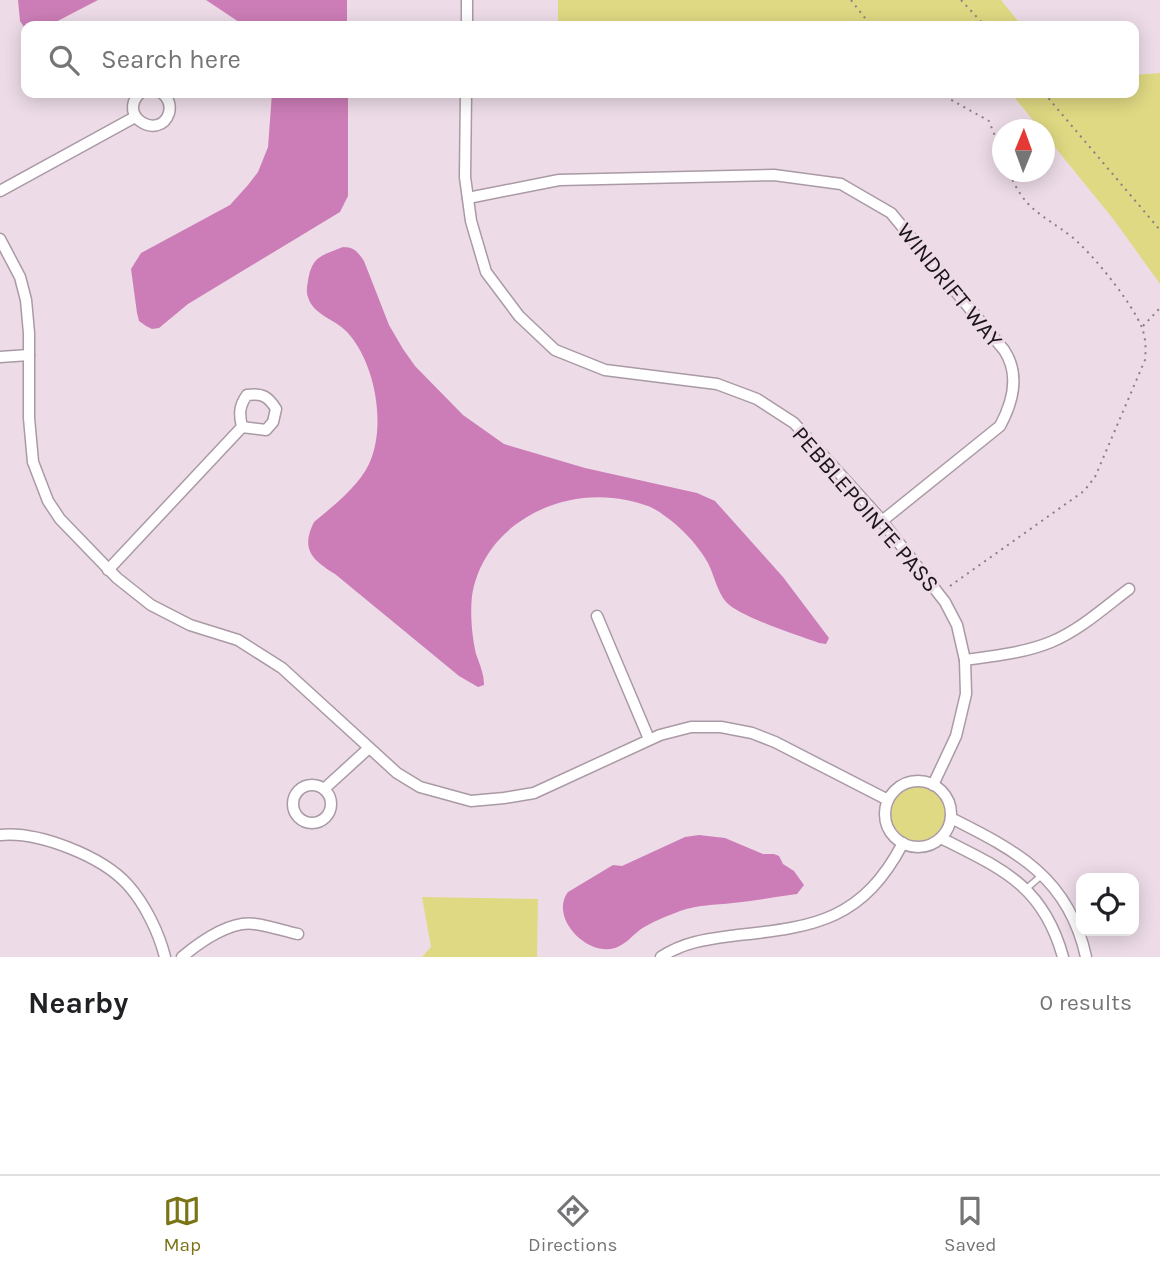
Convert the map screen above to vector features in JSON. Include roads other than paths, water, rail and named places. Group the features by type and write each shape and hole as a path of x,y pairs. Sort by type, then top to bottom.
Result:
{"street":[{"path":"467,0 467,21"},
{"path":"137,98 133,105 135,117 139,122 151,126 162,122 169,112 170,106 165,98"},
{"name":"PEBBLEPOINTE PASS","path":"466,98 465,177 471,221 486,272 519,316 555,350 605,369 717,384 757,398 794,423 882,522 946,602 957,625 965,660 966,694 953,744 933,785"},
{"path":"0,191 135,117"},
{"name":"WINDRIFT WAY","path":"468,198 559,180 774,174 841,184 891,213 1004,350 1010,359 1014,379 1009,409 1000,426 882,522"},
{"path":"0,239 20,277 26,300 33,462 48,501 60,519 108,570 151,605 190,625 238,640 282,668 397,773 419,787 471,801 534,793 671,731 721,727 741,730 775,742 888,800"},
{"path":"0,357 29,355"},
{"path":"108,570 242,427"},
{"path":"965,660 1021,651 1052,642 1129,589"},
{"path":"597,617 649,739"},
{"path":"324,789 369,748"},
{"path":"918,781 933,785 948,800 951,818 948,828 941,838 931,844 920,847 903,844 887,825 885,810 888,800 895,790 905,783 918,781"},
{"path":"951,818 1006,846 1042,874 1058,892 1070,912 1086,957"},
{"path":"0,835 39,837 81,853 117,875 128,886 148,916 165,957"},
{"path":"941,838 1000,869 1026,890 1049,921 1063,957"},
{"path":"661,957 694,941 796,929 834,916 859,900 874,886 894,861 903,844"},
{"path":"182,957 222,930 252,923 298,934"}],"lane":[{"path":"1026,890 1042,874"}]}
